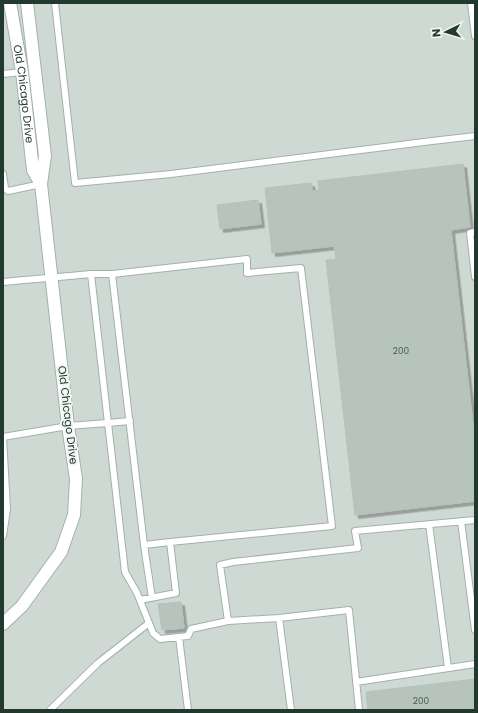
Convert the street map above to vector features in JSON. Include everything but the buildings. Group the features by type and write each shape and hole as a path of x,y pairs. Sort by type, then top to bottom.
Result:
{"street":[{"name":"Old Chicago Drive","path":"10,3 22,72 33,170 41,184"},
{"name":"Old Chicago Drive","path":"3,624 22,606 62,552 74,515 76,479 68,426 41,184 45,156 27,3"}],"lane":[{"path":"55,3 75,183 171,174 475,136"},
{"path":"471,3 475,36"},
{"path":"3,74 22,72"},
{"path":"3,174 5,188 8,191 41,184"},
{"path":"475,232 470,234 475,277"},
{"path":"3,282 36,278 52,279 91,274 112,274 247,258 247,273 301,268 332,526 144,545"},
{"path":"91,274 125,572 140,600 153,633 160,639 188,636 191,629 228,621 279,618 349,610 359,710"},
{"path":"112,274 144,545 152,598"},
{"path":"3,536 7,509 3,437 68,426 130,421"},
{"path":"228,621 220,565 234,562 358,548 355,531 475,520"},
{"path":"461,521 475,630"},
{"path":"429,524 448,668"},
{"path":"140,600 176,594 170,542"},
{"path":"279,618 291,710"},
{"path":"50,710 98,663 149,623"},
{"path":"178,637 188,710"},
{"path":"356,682 475,664"}],"shaded area":[{"path":"3,3 475,3 475,710 3,710"}]}
